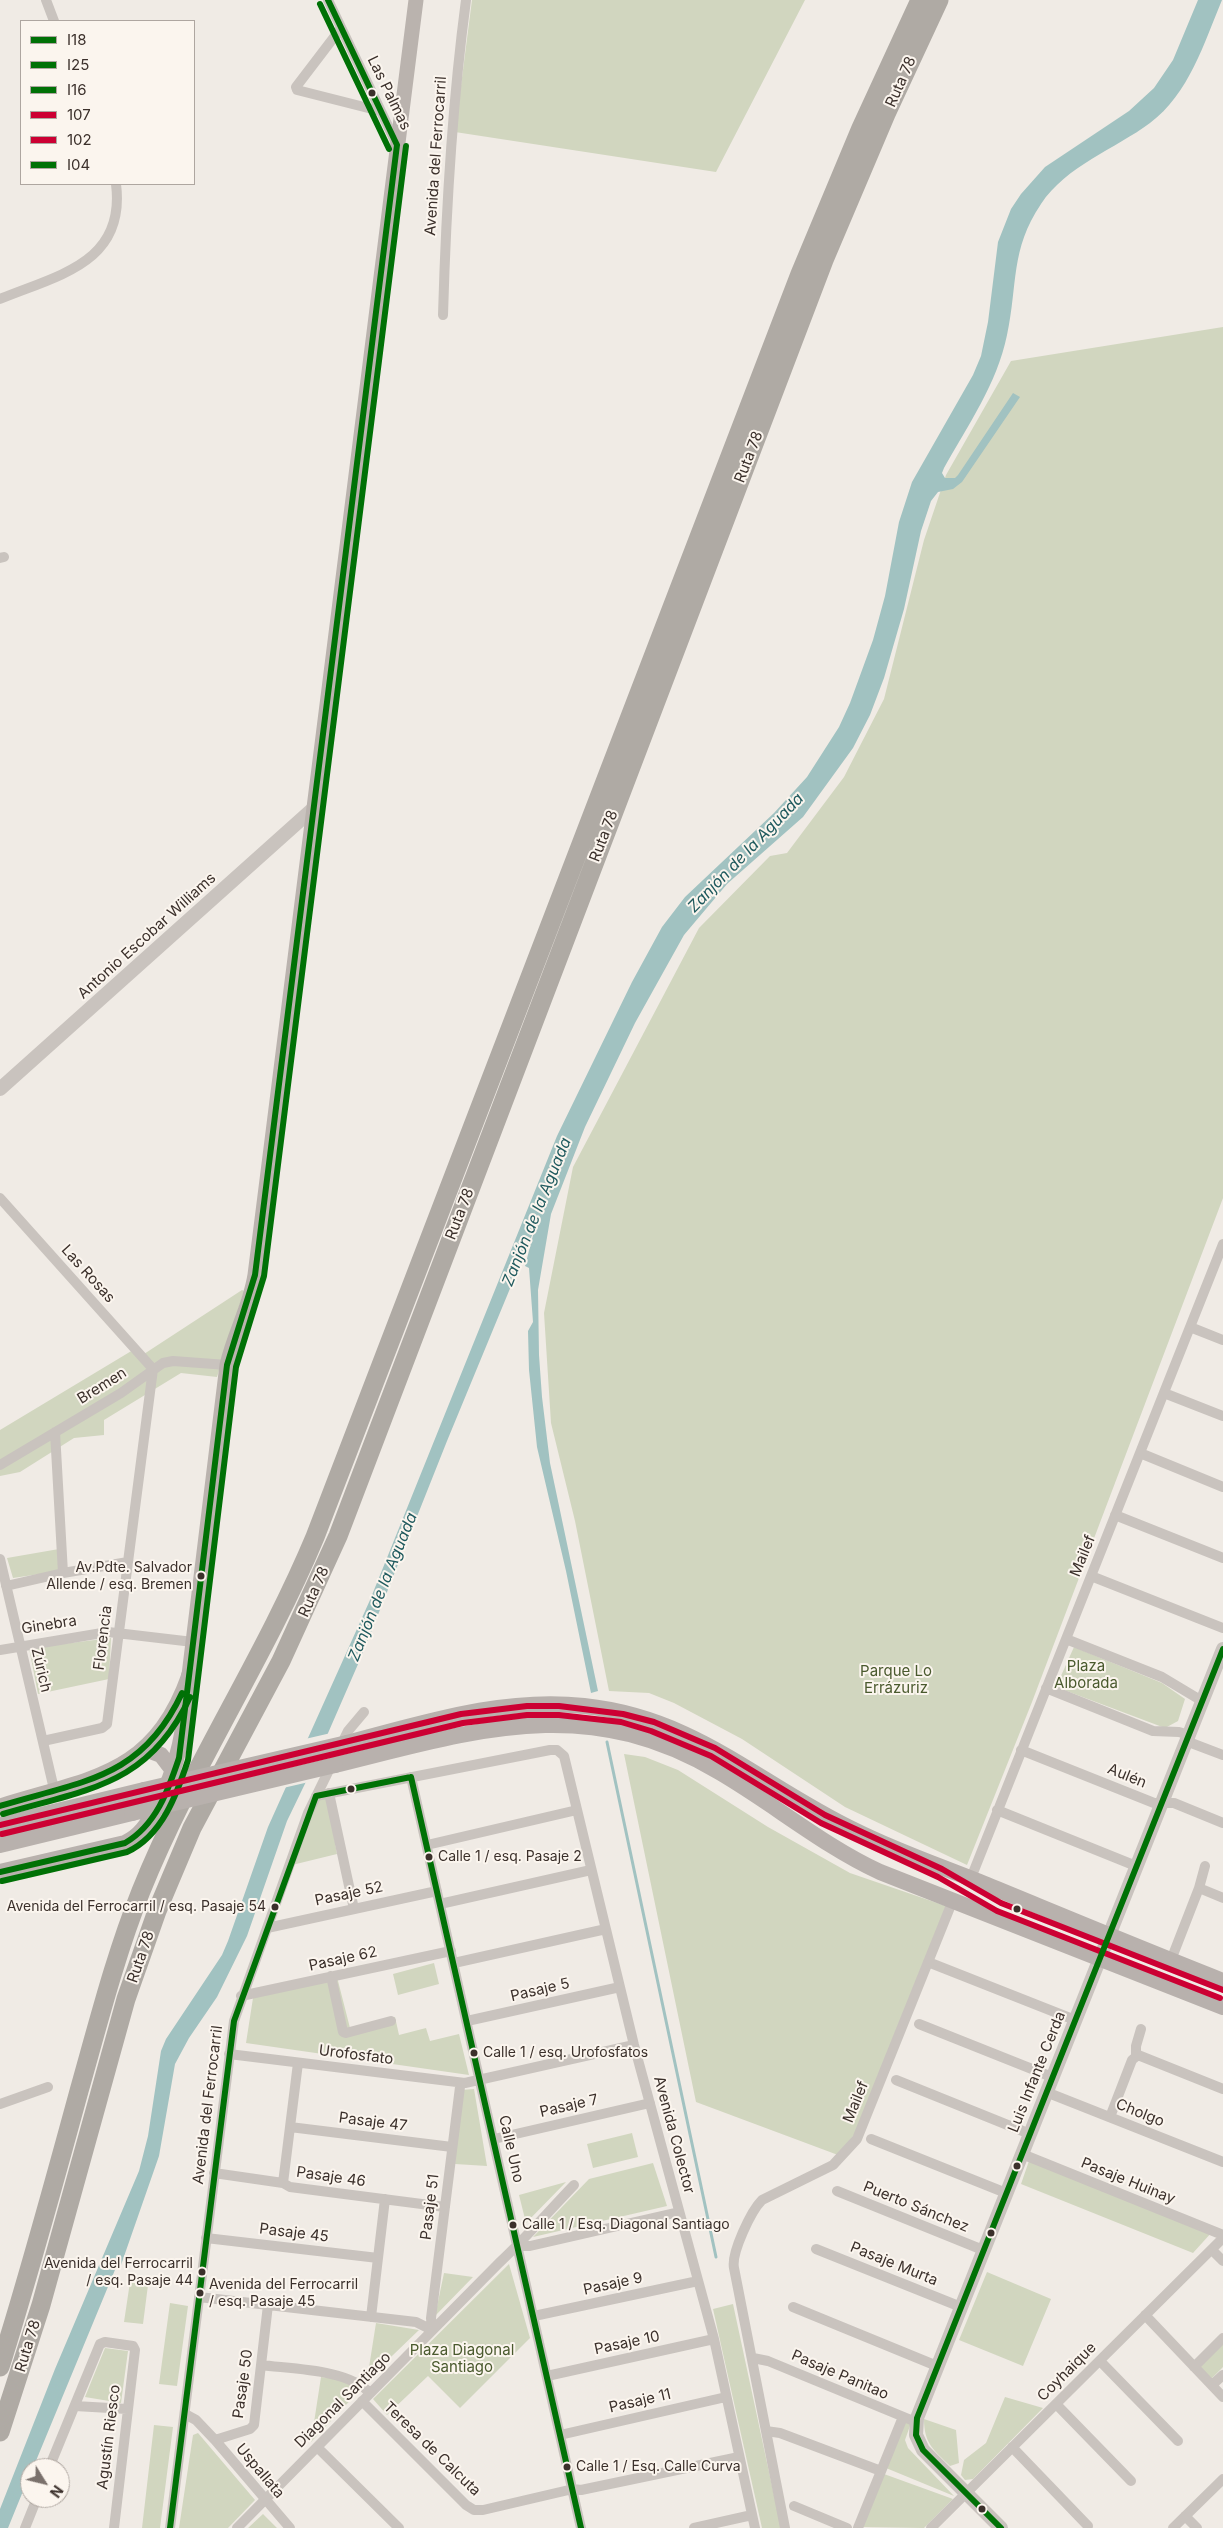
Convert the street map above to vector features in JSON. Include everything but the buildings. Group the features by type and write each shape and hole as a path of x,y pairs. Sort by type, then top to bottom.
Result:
{"highway":[{"name":"Ruta 78","path":"0,2367 39,2238 106,1995 140,1892 180,1805 272,1633 315,1538 800,274 861,128 920,0"},
{"name":"Ruta 78","path":"0,2432 41,2305 126,1999 157,1911 192,1828 281,1661 338,1536 824,260 886,114 939,0"}],"main road":[{"path":"0,1872 131,1840 146,1827 174,1772 180,1750 227,1365 254,1286 416,0"},
{"path":"0,1806 115,1768 145,1749 169,1718 189,1674"},
{"path":"0,1825 347,1743 461,1714 501,1707 577,1706 629,1714 674,1728 715,1748 854,1830 942,1869 971,1878 1223,1981"},
{"path":"0,1845 494,1728 551,1724 607,1730 646,1739 697,1760 755,1795 849,1857 880,1872 1223,2007"},
{"path":"145,1749 165,1758 174,1772"}],"street":[{"path":"46,0 54,20"},
{"name":"Las Palmas","path":"328,0 380,112 398,145"},
{"name":"Avenida del Ferrocarril","path":"443,315 448,173 454,87 466,0"},
{"path":"340,28 296,87 297,90 380,112"},
{"path":"0,299 76,268 97,253 110,234 117,214 116,185"},
{"name":"Antonio Escobar Williams","path":"0,1089 315,807"},
{"name":"Las Rosas","path":"0,1198 153,1369"},
{"name":"Mailef","path":"971,1878 1190,1327 1220,1262 1223,1244"},
{"path":"1190,1327 1223,1340"},
{"name":"Bremen","path":"0,1465 127,1389 163,1363 173,1361 227,1365"},
{"name":"Florencia","path":"43,1741 106,1726 153,1369"},
{"path":"1164,1393 1223,1416"},
{"path":"55,1432 63,1573"},
{"path":"1140,1453 1223,1487"},
{"path":"1115,1515 1223,1558"},
{"name":"Zúrich","path":"0,1559 54,1789"},
{"path":"6,1586 63,1573 128,1562"},
{"path":"1091,1576 1223,1628"},
{"name":"Ginebra","path":"0,1650 96,1633 119,1633 193,1642"},
{"path":"1066,1639 1162,1677 1202,1701"},
{"name":"Luis Infante Cerda","path":"909,2420 937,2366 1223,1650"},
{"path":"1046,1688 1153,1731 1179,1732 1187,1738 1223,1755"},
{"name":"Avenida del Ferrocarril","path":"170,2528 234,2021 241,1996 316,1796 352,1725 364,1712"},
{"name":"Avenida Colector","path":"411,1777 550,1750 560,1751 565,1758 634,2045 714,2339 755,2528"},
{"name":"Aulén","path":"1021,1750 1154,1803 1174,1803 1223,1822"},
{"path":"316,1796 411,1777"},
{"name":"Calle Uno","path":"411,1777 581,2528"},
{"path":"329,1793 354,1909"},
{"path":"427,1845 577,1810"},
{"path":"998,1810 1136,1866"},
{"path":"1171,1960 1199,1888 1205,1866"},
{"path":"440,1904 592,1870"},
{"path":"1199,1888 1223,1898"},
{"name":"Pasaje 52","path":"267,1928 437,1891"},
{"name":"Mailef","path":"753,2358 734,2268 735,2253 758,2204 766,2197 833,2165 857,2139 953,1900"},
{"path":"454,1963 606,1929"},
{"name":"Pasaje 62","path":"241,1996 451,1951"},
{"path":"928,1962 1075,2020"},
{"path":"331,1976 343,2032 346,2033 391,2021"},
{"name":"Pasaje 5","path":"467,2021 620,1987"},
{"path":"919,2024 1052,2077"},
{"path":"1110,2117 1136,2056 1136,2046 1141,2029"},
{"name":"Urofosfato","path":"229,2054 460,2083 634,2045"},
{"path":"1136,2056 1141,2056 1223,2089"},
{"path":"283,2183 298,2063"},
{"path":"896,2080 1030,2134"},
{"name":"Pasaje 51","path":"432,2330 431,2318 460,2086"},
{"path":"0,2104 48,2087"},
{"name":"Cholgo","path":"1046,2092 1223,2162"},
{"name":"Pasaje 7","path":"494,2139 650,2103"},
{"name":"Pasaje 47","path":"290,2127 452,2147"},
{"path":"871,2140 1006,2193"},
{"name":"Pasaje Huinay","path":"1022,2154 1223,2237"},
{"name":"Pasaje 46","path":"214,2173 283,2183 290,2187 445,2207"},
{"name":"Diagonal Santiago","path":"237,2528 432,2330 518,2246 528,2232 574,2185"},
{"name":"Puerto Sánchez","path":"837,2191 983,2250"},
{"path":"371,2317 384,2199"},
{"path":"518,2246 530,2246 679,2212"},
{"name":"Coyhaique","path":"931,2528 1223,2237"},
{"name":"Pasaje 45","path":"206,2238 378,2258"},
{"name":"Pasaje Murta","path":"816,2249 961,2307"},
{"path":"1212,2250 1223,2261"},
{"name":"Pasaje 9","path":"534,2316 698,2281"},
{"path":"199,2296 416,2322 432,2330"},
{"name":"Pasaje 50","path":"215,2440 250,2429 254,2424 268,2305"},
{"path":"793,2307 937,2366"},
{"path":"1145,2316 1223,2396"},
{"path":"1194,2367 1223,2338"},
{"name":"Pasaje 10","path":"547,2376 714,2339"},
{"name":"Agustín Riesco","path":"75,2406 100,2344 104,2342 133,2346 135,2350 114,2528"},
{"path":"753,2358 785,2528"},
{"name":"Pasaje Panitao","path":"753,2358 768,2361 909,2420"},
{"path":"1100,2361 1178,2441"},
{"path":"261,2365 341,2377 362,2386 370,2393"},
{"path":"1212,2385 1223,2375"},
{"name":"Pasaje 11","path":"560,2435 726,2397"},
{"name":"Teresa de Calcuta","path":"362,2401 466,2505 474,2510 483,2510 573,2489"},
{"path":"1056,2404 1131,2481"},
{"path":"53,2458 75,2406 127,2409"},
{"name":"Uspallata","path":"184,2414 196,2420 215,2440 288,2527"},
{"path":"858,2528 881,2471 909,2420"},
{"path":"909,2420 922,2450 1001,2528"},
{"path":"766,2431 780,2433 881,2471"},
{"path":"317,2447 399,2528"},
{"path":"1012,2447 1088,2526"},
{"path":"573,2489 581,2490 740,2456"},
{"path":"1173,2528 1223,2479"},
{"path":"794,2506 848,2528"},
{"path":"25,2528 33,2508"},
{"path":"694,2528 752,2515"},
{"path":"1185,2516 1197,2528"}],"green space":[{"path":"472,0 805,0 716,172 455,132"},
{"name":"Parque Lo Errázuriz","path":"1223,327 1223,1198 1032,1702 967,1865 845,1807 742,1739 674,1703 649,1693 609,1691 575,1521 551,1423 544,1313 573,1167 699,928 770,856 787,853 844,777 884,699 924,540 946,475 1011,361"},
{"path":"242,1290 244,1291 217,1377 181,1373 104,1420 104,1435 74,1438 20,1472 0,1476 0,1430 138,1347 144,1354"},
{"path":"59,1549 60,1571 13,1578 7,1558"},
{"path":"111,1638 109,1679 38,1694 29,1648"},
{"name":"Plaza Alborada","path":"1074,1647 1162,1683 1185,1699 1178,1721 1165,1728 1056,1687"},
{"path":"624,1754 645,1757 678,1770 768,1827 850,1873 946,1906 854,2135 838,2155 696,2102"},
{"path":"327,1795 337,1854 292,1865 319,1798"},
{"path":"434,1963 439,1984 398,1995 393,1974"},
{"path":"337,1977 350,2028 395,2017 399,2035 426,2028 430,2041 459,2034 469,2075 246,2043 253,1998"},
{"path":"474,2089 487,2166 455,2164 461,2090"},
{"path":"632,2133 638,2157 593,2168 587,2144"},
{"path":"1030,2158 1212,2232 1193,2253 1021,2184"},
{"path":"653,2163 667,2206 533,2237 589,2179"},
{"path":"566,2182 526,2223 519,2195"},
{"name":"Plaza Diagonal Santiago","path":"509,2264 530,2338 460,2408 428,2376 387,2415 373,2399"},
{"path":"987,2272 1051,2299 1023,2366 959,2340"},
{"path":"444,2273 473,2277 435,2316"},
{"path":"130,2282 148,2285 143,2324 124,2322"},
{"path":"170,2303 188,2306 177,2386 159,2384"},
{"path":"733,2304 781,2528 762,2528 713,2309"},
{"path":"376,2323 419,2330 367,2380"},
{"path":"1223,2343 1223,2367 1211,2379 1198,2366"},
{"path":"105,2348 128,2351 121,2403 85,2397"},
{"path":"321,2377 338,2379 360,2390 311,2442"},
{"path":"1005,2397 1043,2408 973,2479 965,2480 961,2475 964,2460 986,2443"},
{"path":"924,2419 956,2430 959,2463 950,2466 931,2446 924,2428"},
{"path":"904,2420 911,2423 905,2440 908,2448 954,2496 886,2468"},
{"path":"154,2425 173,2427 160,2528 142,2528"},
{"path":"198,2433 255,2500 228,2528 179,2528 193,2435"},
{"path":"884,2474 953,2499 924,2528 862,2527"},
{"path":"263,2514 277,2528 248,2528"}],"water":[{"name":"Zanjón de la Aguada","path":"1198,0 1222,0 1194,67 1175,98 1164,111 1150,123 1064,179 1051,191 1031,221 1024,237 1016,268 1010,317 1002,353 981,404 944,468 942,473 945,478 955,478 958,475 1013,393 1020,397 962,482 953,489 938,492 931,501 921,531 904,609 884,678 870,715 853,748 803,817 727,884 684,935 635,1023 585,1127 551,1214 538,1290 542,1397 550,1463 598,1691 591,1693 566,1571 537,1447 529,1370 528,1331 533,1322 529,1268 525,1266 535,1228 447,1441 362,1655 315,1763 287,1821 247,1936 217,1997 189,2038 175,2064 159,2156 121,2265 117,2265 37,2458 20,2458 55,2369 139,2171 148,2136 161,2051 166,2039 222,1955 268,1827 370,1600 557,1136 632,982 662,927 685,897 774,813 807,777 839,727 850,703 873,640 885,596 899,522 912,482 973,375 981,356 988,322 998,242 1011,209 1021,194 1045,167 1129,111 1154,88 1173,60"},
{"path":"20,2458 20,2499 8,2528 0,2528 0,2509"}],"pier":[{"path":"331,1733 309,1782 283,1788 305,1739"}],"waterway":[{"path":"607,1742 716,2257"}],"transit line":[{"name":"I18","path":"328,0 397,145"},
{"name":"I25","path":"320,4 389,149"},
{"name":"I18","path":"0,1872 125,1843 136,1836 160,1806 179,1758 227,1365 255,1275 397,145"},
{"name":"I25","path":"2,1881 127,1852 139,1845 150,1836 166,1813 179,1786 188,1760 236,1367 264,1276 406,146"},
{"name":"I04","path":"1001,2528 923,2450 916,2435 917,2418 1223,1649"},
{"name":"I18","path":"0,1806 83,1782 107,1772 128,1760 148,1743 166,1722 182,1693"},
{"name":"I25","path":"3,1814 88,1789 113,1780 135,1767 155,1749 174,1727 190,1697"},
{"name":"107","path":"0,1825 461,1714 527,1706 559,1706 623,1714 654,1722 715,1748 825,1815 942,1869 1001,1903 1223,1990"},
{"name":"102","path":"2,1834 463,1723 527,1715 559,1715 621,1722 651,1731 711,1756 821,1823 938,1877 997,1911 1220,1998"},
{"name":"I16","path":"411,1777 581,2528"},
{"name":"I16","path":"316,1796 411,1777"},
{"name":"I16","path":"170,2528 234,2021 316,1796"}],"place":[{"name":"Av.Pdte. Salvador Allende / esq. Bremen","path":"201,1576"},
{"name":"Calle 1 / esq. Pasaje 2","path":"429,1857"},
{"name":"Avenida del Ferrocarril / esq. Pasaje 54","path":"275,1907"},
{"name":"Calle 1 / esq. Urofosfatos","path":"474,2053"},
{"name":"Calle 1 / Esq. Diagonal Santiago","path":"513,2225"},
{"name":"Avenida del Ferrocarril / esq. Pasaje 44","path":"202,2272"},
{"name":"Avenida del Ferrocarril / esq. Pasaje 45","path":"200,2293"},
{"name":"Calle 1 / Esq. Calle Curva","path":"567,2467"}]}
